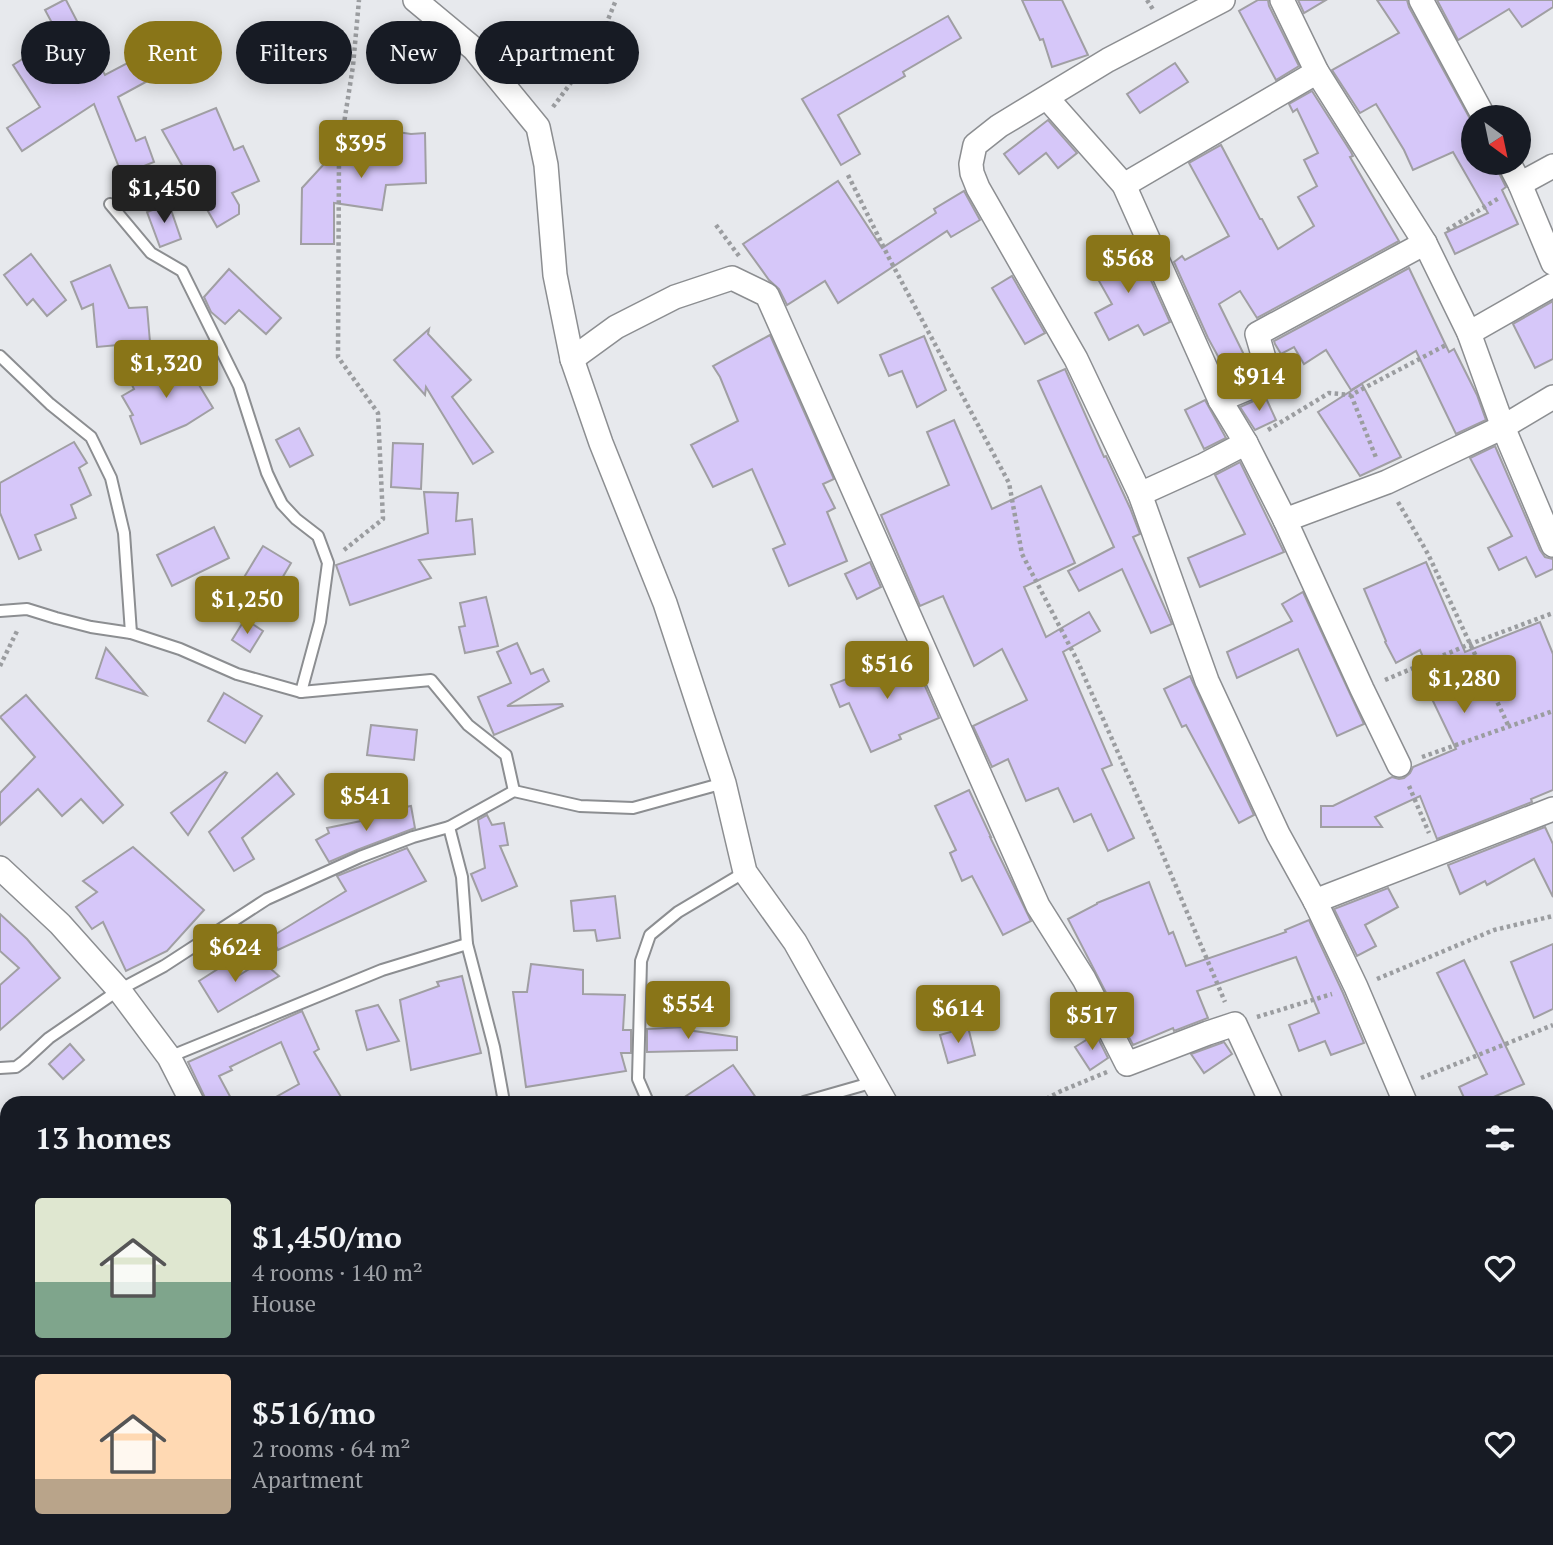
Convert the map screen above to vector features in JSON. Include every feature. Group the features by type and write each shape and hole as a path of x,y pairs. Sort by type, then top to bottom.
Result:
{"street":[{"path":"415,0 474,50 538,127 546,165 555,275 572,359 601,443 665,603 724,783 745,872 795,942 882,1096"},
{"path":"1223,0 1108,60 999,126 975,145 972,173 1076,359 1140,494 1207,681 1278,834 1315,901 1356,987 1402,1095"},
{"path":"1282,0 1317,72 1425,243 1469,333 1503,427 1553,545"},
{"path":"1421,0 1478,105"},
{"path":"1124,185 1317,72"},
{"path":"1047,98 1124,185 1220,400 1246,443 1285,520 1399,765"},
{"path":"1520,184 1553,166"},
{"path":"1515,175 1553,263"},
{"path":"1220,400 1270,379 1257,334 1425,243"},
{"path":"572,359 616,327 676,297 733,278 767,295 1038,906 1084,979 1127,1064 1235,1024 1268,1096"},
{"path":"1469,333 1553,285"},
{"path":"1285,520 1387,482 1503,427 1553,397"},
{"path":"1140,494 1246,443"},
{"path":"1315,901 1553,809"},
{"path":"0,869 60,923 118,990 169,1057 189,1096"}],"lane":[{"path":"110,204 151,253 182,271 239,386 267,473 282,504 318,536 328,563 320,622 301,692"},
{"path":"0,356 50,404 91,437 111,478 124,533 131,633"},
{"path":"0,611 27,609 80,624 131,633 180,649 237,674 301,692 431,680 468,725 506,755 514,791"},
{"path":"0,1068 16,1067 49,1038 118,990 164,966 267,899 359,857 449,827 514,791 580,806 633,807 724,783"},
{"path":"449,827 462,877 467,944 494,1047 503,1096"},
{"path":"645,1096 638,1079 641,961 650,935 678,912 745,872"},
{"path":"169,1057 382,970 467,944"},
{"path":"825,1096 874,1082"}],"path":[{"path":"328,563 383,519 379,413 338,357 339,155 353,66 359,0"},
{"path":"538,127 596,49 616,0"},
{"path":"848,175 889,258 1009,483 1023,554 1077,660 1235,1024 1356,987 1494,930 1553,916"},
{"path":"1425,243 1520,184"},
{"path":"1246,443 1329,393 1351,395 1469,333"},
{"path":"1351,395 1387,482 1429,554 1509,727"},
{"path":"0,666 27,609"},
{"path":"1362,689 1553,613"},
{"path":"1438,855 1399,765 1553,711"},
{"path":"1402,1095 1553,1025"},
{"path":"1051,1096 1127,1064"}],"building":[{"path":"66,0 77,21 51,21 45,10"},
{"path":"1022,0 1062,0 1088,55 1052,67 1043,39 1040,40"},
{"path":"1258,0 1268,0 1299,66 1276,80 1239,11"},
{"path":"1298,0 1326,0 1304,13"},
{"path":"1377,0 1407,0 1463,105 1461,166 1453,152 1413,170 1376,104 1360,113 1332,70 1399,33"},
{"path":"1437,0 1553,0 1553,7 1522,27 1509,9 1458,40"},
{"path":"948,16 961,38 903,72 905,76 838,115 860,154 841,165 802,99"},
{"path":"21,60 21,77 13,65"},
{"path":"1175,63 1188,82 1140,113 1127,94"},
{"path":"124,65 124,84 142,84 118,97 136,141 145,137 154,162 122,175 94,104 22,151 7,128 40,107 25,84 110,84 110,72"},
{"path":"1312,91 1351,152 1353,156 1350,157 1399,241 1257,318 1240,291 1219,304 1252,371 1231,380 1208,338 1174,262 1182,256 1185,260 1229,236 1189,163 1221,145 1278,249 1314,226 1298,197 1317,186 1304,160 1318,153 1297,109 1293,112 1289,104"},
{"path":"216,108 234,150 243,146 259,181 232,193 239,205 239,214 217,227 162,130"},
{"path":"1048,120 1077,153 1058,168 1046,153 1019,174 1004,154"},
{"path":"363,127 411,134 425,133 426,183 386,185 382,210 334,203 334,244 301,244 302,188 324,164 357,164"},
{"path":"1466,175 1500,175 1506,187 1502,190 1518,224 1455,254 1445,233 1488,213"},
{"path":"838,181 882,248 936,213 934,209 964,191 980,220 951,237 947,231 838,303 825,281 787,305 779,289 769,280 743,244"},
{"path":"169,204 181,239 160,247 147,212"},
{"path":"1127,245 1135,260 1140,256 1170,322 1144,335 1138,325 1109,340 1095,313 1112,304 1090,265"},
{"path":"31,254 66,300 47,316 33,299 27,305 4,275"},
{"path":"110,265 129,308 147,307 150,342 97,347 93,304 82,309 71,282"},
{"path":"1409,268 1449,352 1454,349 1486,420 1456,434 1416,351 1351,390 1326,350 1304,364 1294,347 1281,354 1274,341"},
{"path":"229,269 281,318 266,334 239,310 225,324 211,312 204,297"},
{"path":"1012,276 1045,333 1025,344 992,288"},
{"path":"1553,301 1553,359 1535,368 1513,324"},
{"path":"429,329 428,334 471,380 452,397 493,452 473,464 426,387 425,395 394,360"},
{"path":"770,335 834,479 823,484 835,508 827,512 847,561 789,586 773,549 785,544 752,469 713,487 691,445 738,421 713,366"},
{"path":"924,336 946,390 917,407 902,371 889,376 880,355"},
{"path":"182,354 213,408 186,425 141,444 130,416 133,415 122,396 134,389 130,381"},
{"path":"1065,369 1130,508 1140,534 1133,537 1172,624 1151,633 1122,569 1079,591 1068,571 1114,547 1038,381"},
{"path":"1362,384 1401,457 1360,476 1318,412"},
{"path":"1265,396 1276,420 1255,430 1240,407"},
{"path":"1205,400 1226,438 1204,449 1185,410"},
{"path":"954,420 992,509 1041,486 1075,563 1024,587 1046,637 1089,612 1100,631 1063,652 1112,765 1102,769 1134,838 1108,851 1091,814 1074,822 1058,788 1026,801 1008,759 992,767 973,726 1027,700 1002,649 974,666 943,596 920,606 881,515 949,485 927,432"},
{"path":"299,428 313,455 290,467 276,440"},
{"path":"74,442 87,463 79,468 91,495 71,505 76,518 35,535 41,550 19,559 0,513 0,483"},
{"path":"393,443 423,444 421,489 391,487"},
{"path":"1495,446 1540,550 1545,557 1553,559 1553,569 1536,577 1526,557 1499,570 1488,548 1512,536 1470,458"},
{"path":"1240,462 1284,552 1200,587 1188,558 1245,534 1215,475"},
{"path":"424,492 458,493 456,521 472,519 475,554 419,560 431,578 350,605 336,565 428,533"},
{"path":"214,527 229,558 172,586 157,555"},
{"path":"263,546 291,563 261,614 237,603 247,581 243,579"},
{"path":"870,562 881,587 857,599 845,574"},
{"path":"1426,562 1465,652 1540,622 1553,654 1553,790 1531,799 1532,802 1437,839 1420,796 1375,817 1382,827 1321,827 1321,806 1333,806 1392,777 1404,778 1413,767 1456,749 1432,699 1439,696 1420,650 1396,663 1364,589"},
{"path":"1303,592 1364,724 1337,736 1298,649 1237,678 1227,652 1292,621 1282,604"},
{"path":"486,597 498,646 465,653 459,627 465,626 460,603"},
{"path":"245,619 263,631 250,652 232,640"},
{"path":"517,643 531,674 543,669 549,681 507,706 563,706 494,735 478,697 511,683 497,652"},
{"path":"106,648 146,695 96,678"},
{"path":"911,654 939,718 899,735 901,739 871,752 849,703 840,707 831,685"},
{"path":"1190,676 1254,815 1239,823 1186,725 1182,727 1164,689"},
{"path":"224,693 262,716 245,743 208,721"},
{"path":"26,695 123,805 103,823 81,799 62,816 38,789 0,825 0,793 35,757 0,717"},
{"path":"371,725 417,730 414,760 367,755"},
{"path":"227,773 188,835 171,813"},
{"path":"277,773 294,794 242,838 254,859 234,871 209,832"},
{"path":"969,790 1031,921 1003,935 972,876 962,881 950,853 956,850 935,806"},
{"path":"411,806 415,828 329,862 316,840 329,833 327,828"},
{"path":"487,815 492,825 504,823 508,845 500,846 517,886 482,901 471,874 485,868 478,820"},
{"path":"1545,827 1553,844 1553,897 1534,859 1487,885 1485,881 1460,894 1448,865"},
{"path":"133,847 204,910 167,951 126,971 103,922 92,929 76,907 97,892 83,881"},
{"path":"407,848 426,881 278,950 271,937 346,891 337,876"},
{"path":"1149,882 1169,934 1173,932 1186,966 1286,932 1285,930 1309,920 1364,1043 1331,1055 1325,1041 1299,1051 1289,1025 1319,1013 1296,957 1197,991 1208,1018 1174,1031 1173,1028 1133,1045 1068,919 1097,903"},
{"path":"1388,888 1398,907 1365,925 1376,946 1357,956 1334,909"},
{"path":"615,896 620,938 597,941 595,930 574,931 571,901"},
{"path":"0,914 27,939 60,978 0,1030 0,985 19,968 0,951"},
{"path":"1553,944 1553,1009 1534,1018 1511,962"},
{"path":"1464,960 1524,1084 1496,1096 1463,1096 1459,1087 1487,1074 1437,973"},
{"path":"262,961 279,976 218,1012 199,981 229,962 238,976"},
{"path":"531,964 583,970 583,994 625,995 623,1030 631,1030 631,1053 621,1053 626,1071 526,1087 513,992 527,992"},
{"path":"462,976 481,1053 411,1070 400,1000 439,986 437,982"},
{"path":"378,1005 399,1041 367,1050 356,1011"},
{"path":"302,1011 319,1049 314,1052 340,1096 278,1096 299,1084 281,1042 230,1067 232,1070 219,1076 230,1096 204,1096 188,1062"},
{"path":"686,1027 687,1030 737,1037 737,1050 647,1052 647,1029"},
{"path":"968,1027 975,1055 948,1063 940,1035"},
{"path":"1096,1034 1108,1058 1090,1070 1075,1047"},
{"path":"1224,1042 1232,1054 1204,1073 1191,1054"},
{"path":"70,1044 84,1060 63,1079 49,1064"},
{"path":"733,1065 755,1096 686,1096"}]}
